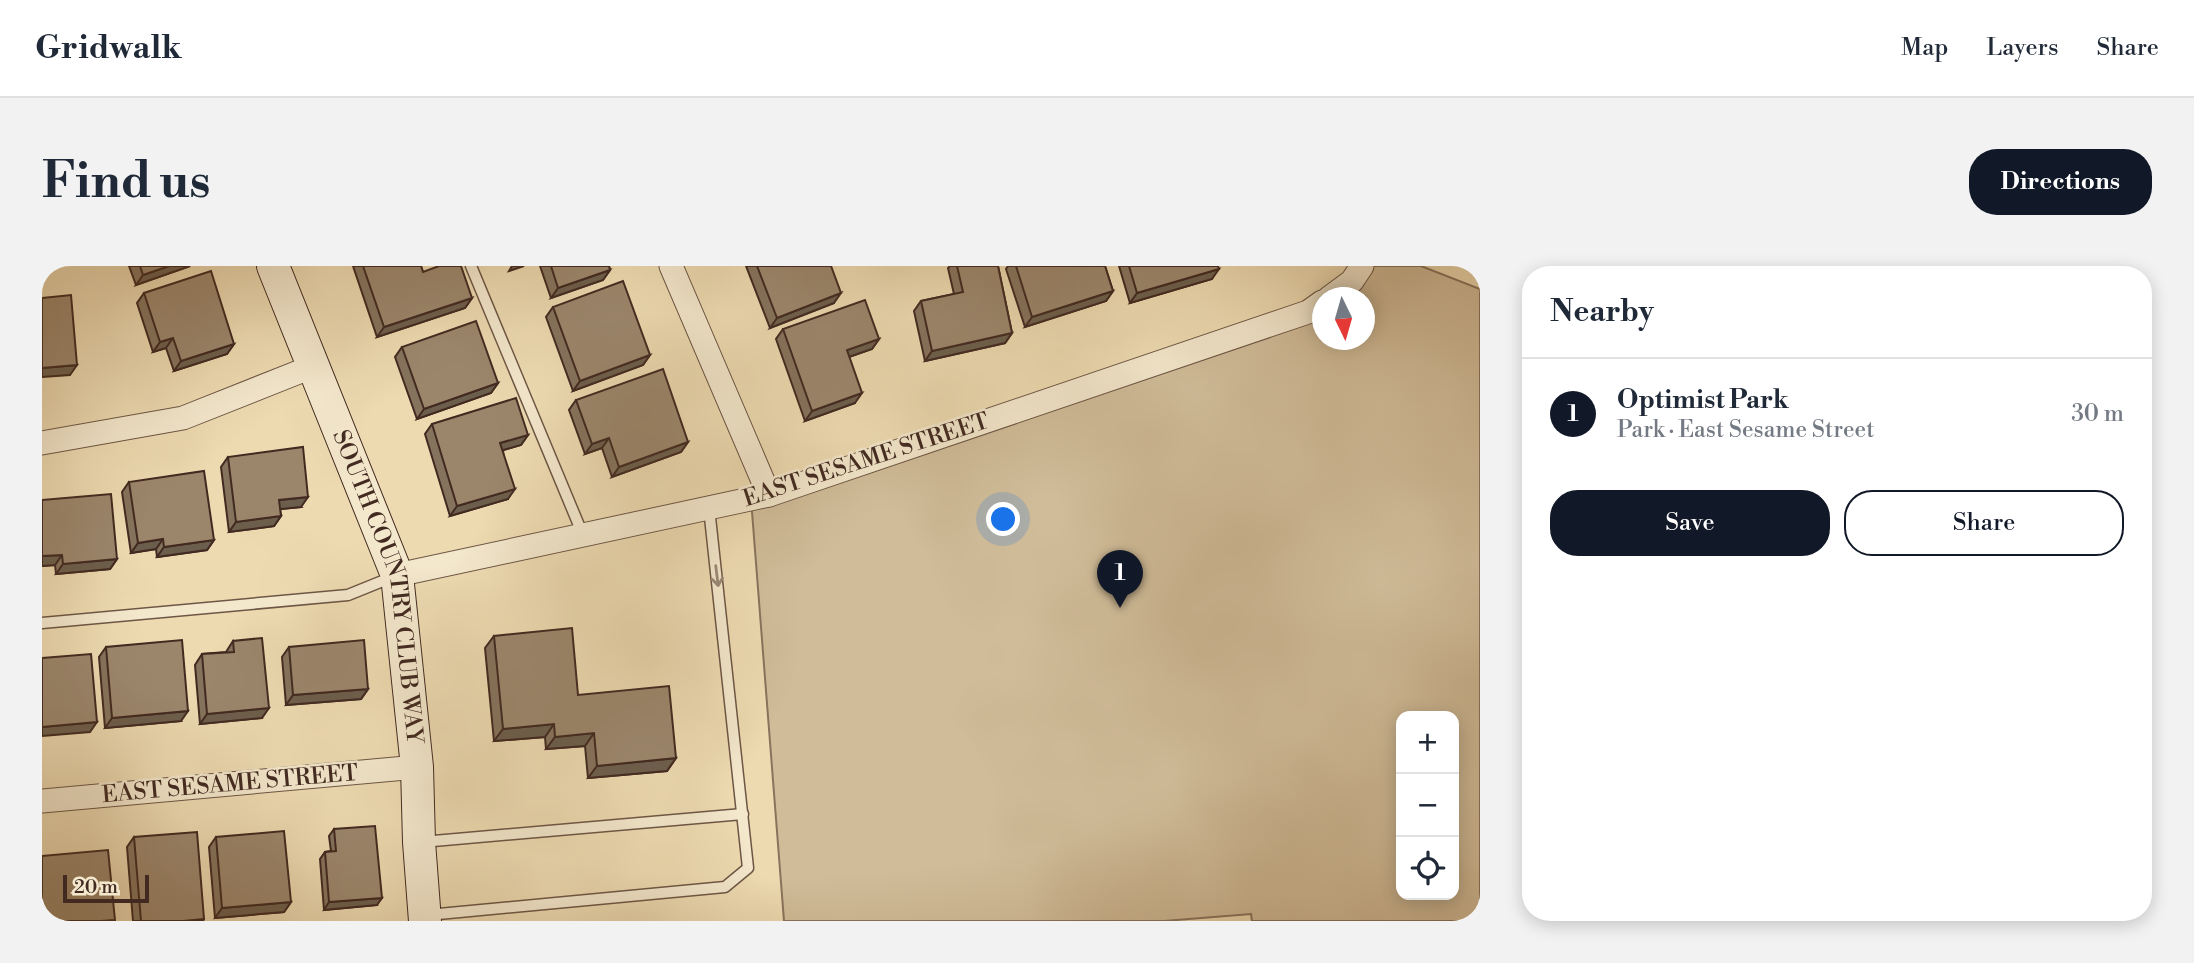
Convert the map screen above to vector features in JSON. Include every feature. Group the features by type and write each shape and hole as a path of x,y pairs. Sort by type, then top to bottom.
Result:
{"street":[{"name":"SOUTH COUNTRY CLUB WAY","path":"274,266 397,575 417,766 424,918"},
{"path":"671,266 769,495"},
{"path":"1342,287 1357,274"},
{"name":"EAST SESAME STREET","path":"397,575 769,495 1312,309"},
{"path":"42,443 183,418 314,366"},
{"name":"EAST SESAME STREET","path":"42,801 417,766"}],"lane":[{"path":"471,266 584,535"},
{"path":"424,918 725,887 748,868 709,508"},
{"path":"42,624 348,595 397,575"},
{"path":"419,842 743,814"}],"shaded area":[{"path":"1362,266 1421,266 1480,289 1480,921 1252,921 1251,914 1164,921 784,921 751,499 1312,305 1312,350 1375,350 1375,287 1340,287"}],"building":[{"path":"140,266 169,266 143,275"},
{"path":"363,266 421,266 423,272 439,266 461,266 472,298 384,327"},
{"path":"551,266 609,266 610,270 558,288"},
{"path":"757,266 831,266 841,293 777,318"},
{"path":"957,266 998,266 1012,333 932,351 921,301 963,292"},
{"path":"1016,266 1105,266 1113,291 1032,317"},
{"path":"1129,266 1218,266 1219,269 1137,293"},
{"path":"211,271 234,344 181,361 173,338 160,342 144,293"},
{"path":"623,281 650,355 580,381 553,307"},
{"path":"71,295 77,365 42,368 42,298"},
{"path":"865,300 879,339 847,350 862,393 812,411 783,329"},
{"path":"476,321 498,383 424,409 402,347"},
{"path":"663,369 688,442 619,467 609,438 592,444 576,400"},
{"path":"516,398 528,435 500,443 515,489 457,506 432,424"},
{"path":"303,447 308,497 279,500 281,516 236,522 228,457"},
{"path":"204,471 214,540 164,547 163,539 138,543 129,482"},
{"path":"111,494 117,559 63,564 62,555 42,556 42,500"},
{"path":"572,628 578,695 669,686 676,758 597,766 594,733 555,737 554,724 503,729 494,636"},
{"path":"262,638 269,708 207,714 202,654 234,652 233,641"},
{"path":"182,640 188,711 112,718 106,647"},
{"path":"364,640 368,689 293,695 289,647"},
{"path":"91,654 97,722 42,727 42,658"},
{"path":"375,826 382,898 329,902 325,852 336,851 334,829"},
{"path":"284,831 291,902 222,908 216,837"},
{"path":"197,832 204,919 141,921 134,837"},
{"path":"108,850 115,920 42,921 42,856"}],"place":[{"name":"Optimist Park","path":"1120,608"}]}
